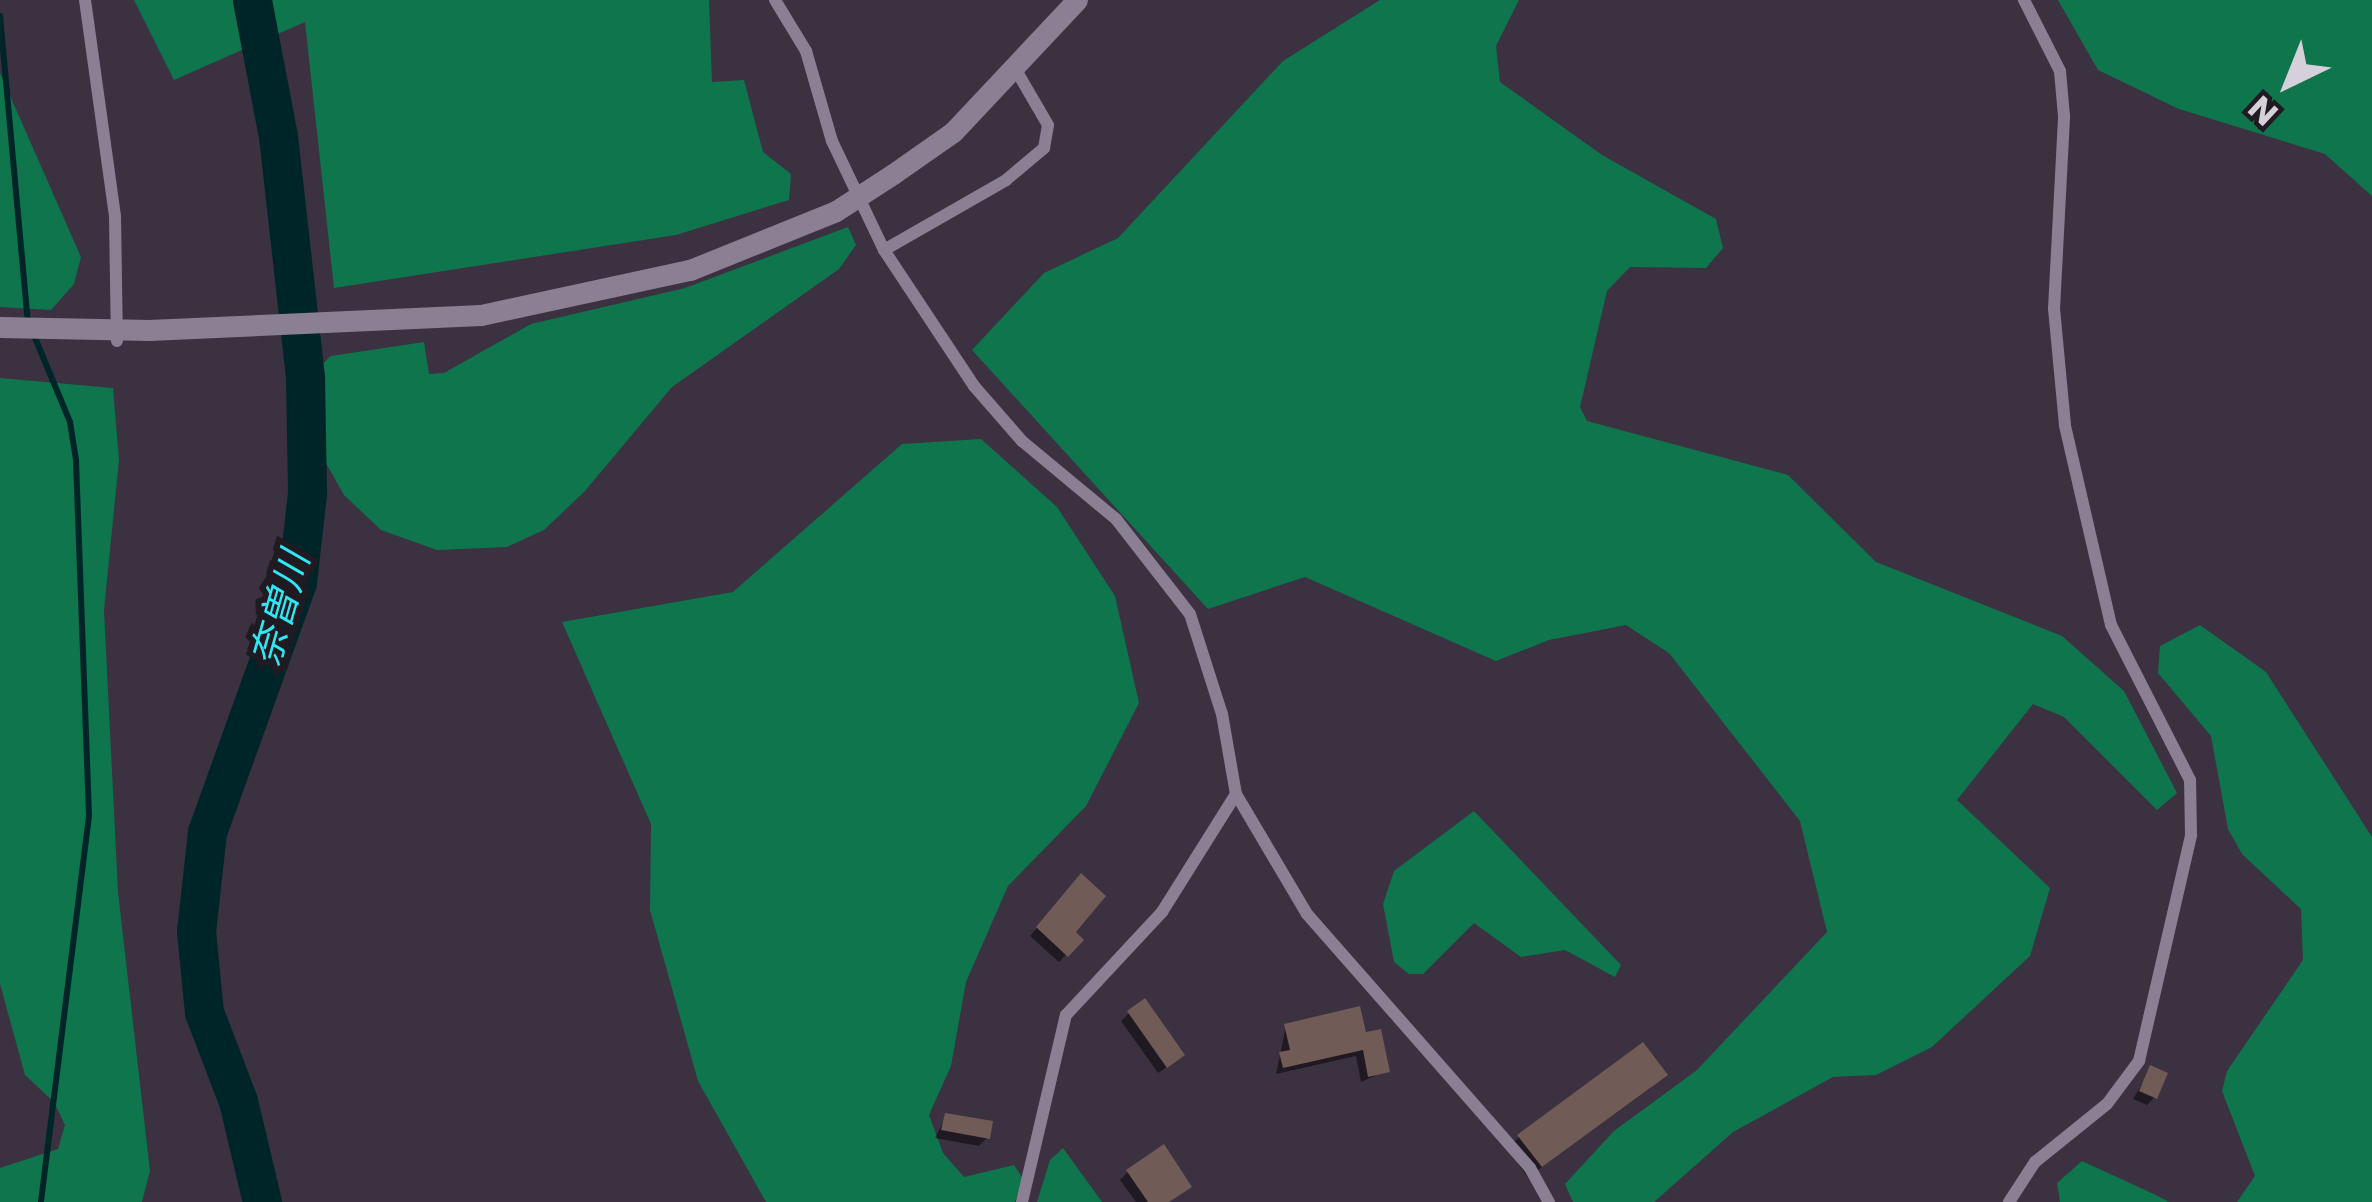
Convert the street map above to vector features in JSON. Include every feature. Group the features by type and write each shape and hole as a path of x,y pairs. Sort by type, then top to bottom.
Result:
{"street":[{"path":"85,0 115,217 117,340"},
{"path":"775,0 806,51 832,141 884,250 974,386 1022,441 1116,519 1190,614 1222,714 1236,794 1307,914 1530,1168 1549,1202"},
{"path":"0,326 403,320 564,300 690,270 836,211 953,132 1077,0"},
{"path":"2013,1200 2061,1136 2107,1104 2139,1061 2191,835 2191,780 2111,625 2065,425 2054,309 2064,116 2060,71 2024,0"},
{"path":"884,250 1006,180 1044,148 1048,125 1016,70"},
{"path":"1022,1202 1066,1016 1162,912 1208,850 1236,794"}],"green space":[{"path":"134,0 709,0 712,82 744,80 763,152 791,174 789,200 676,235 334,288 305,22 174,80"},
{"path":"1380,0 1519,0 1496,46 1500,82 1602,155 1716,219 1723,248 1706,268 1630,267 1607,291 1580,407 1587,421 1788,475 1876,562 2062,636 2124,691 2177,793 2157,810 2064,717 2033,704 1957,800 2050,888 2030,956 1932,1047 1876,1075 1833,1077 1733,1132 1654,1202 1573,1202 1565,1184 1614,1131 1697,1070 1827,932 1800,821 1669,653 1626,625 1549,640 1496,661 1305,577 1208,609 972,350 1044,273 1118,238 1283,61"},
{"path":"2058,0 2372,0 2372,196 2325,154 2179,109 2098,70"},
{"path":"0,73 81,257 74,284 51,310 0,307"},
{"path":"848,227 856,245 839,269 672,387 585,491 544,530 507,547 437,550 381,530 344,495 318,449 319,367 331,356 424,342 429,374 444,373 531,324 685,288"},
{"path":"0,378 113,388 119,460 104,610 118,892 150,1171 142,1202 0,1202 0,1168 58,1149 65,1125 54,1102 25,1075 0,984"},
{"path":"981,439 1057,507 1115,596 1139,703 1086,806 1008,886 966,982 951,1066 929,1115 943,1153 964,1177 1014,1165 1023,1179 1015,1202 766,1202 698,1081 650,910 651,824 562,622 733,592 902,444"},
{"path":"2200,625 2266,672 2372,837 2372,1202 2237,1202 2255,1176 2222,1091 2227,1071 2303,960 2301,909 2242,854 2228,829 2211,736 2158,673 2160,646"},
{"path":"1474,811 1621,965 1615,977 1565,950 1521,957 1474,923 1423,974 1409,974 1394,962 1383,904 1394,871"},
{"path":"1063,1148 1102,1202 1037,1202 1050,1160"},
{"path":"2082,1161 2169,1202 2060,1202 2057,1183"}],"building":[{"path":"1081,873 1106,896 1076,932 1084,940 1068,957 1036,927"},
{"path":"1145,998 1185,1055 1167,1068 1127,1011"},
{"path":"1360,1006 1366,1032 1381,1029 1390,1072 1368,1077 1363,1050 1283,1068 1279,1052 1290,1050 1284,1024"},
{"path":"1643,1042 1668,1075 1542,1167 1517,1135"},
{"path":"2150,1065 2168,1073 2157,1099 2139,1091"},
{"path":"945,1113 993,1121 990,1139 941,1130"},
{"path":"1164,1144 1192,1187 1169,1202 1148,1202 1126,1170"}],"waterway":[{"name":"奈曽川","path":"252,0 278,136 305,377 307,493 297,582 207,832 196,931 204,1012 238,1101 262,1202"},
{"path":"0,16 28,321"},
{"path":"33,333 70,422 76,461 89,816 41,1202"}]}
